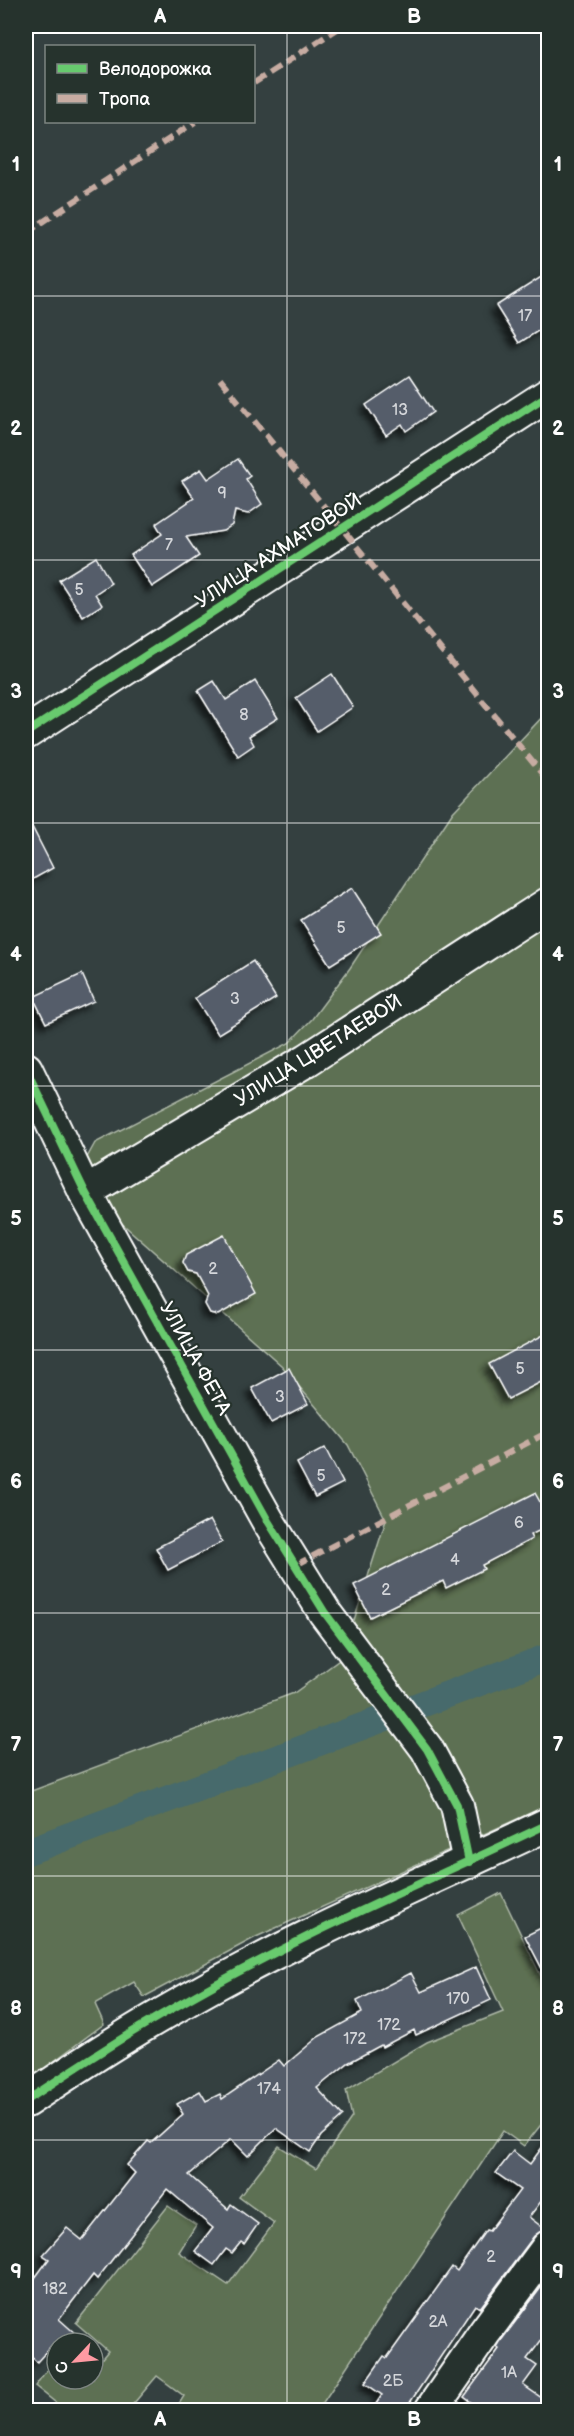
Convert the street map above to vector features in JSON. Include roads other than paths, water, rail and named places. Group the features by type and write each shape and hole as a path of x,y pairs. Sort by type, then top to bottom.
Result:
{"street":[{"name":"УЛИЦА АХМАТОВОЙ","path":"26,733 549,395"},
{"name":"УЛИЦА ЦВЕТАЕВОЙ","path":"85,1192 306,1060 549,904"},
{"name":"УЛИЦА ФЕТА","path":"26,1069 85,1192 268,1521 325,1613 428,1749 457,1805 469,1862"},
{"path":"26,2101 74,2068 169,2010 272,1955 549,1824"},
{"path":"431,2410 485,2332 549,2247"}],"waterway":[{"path":"26,1852 548,1657"}]}
